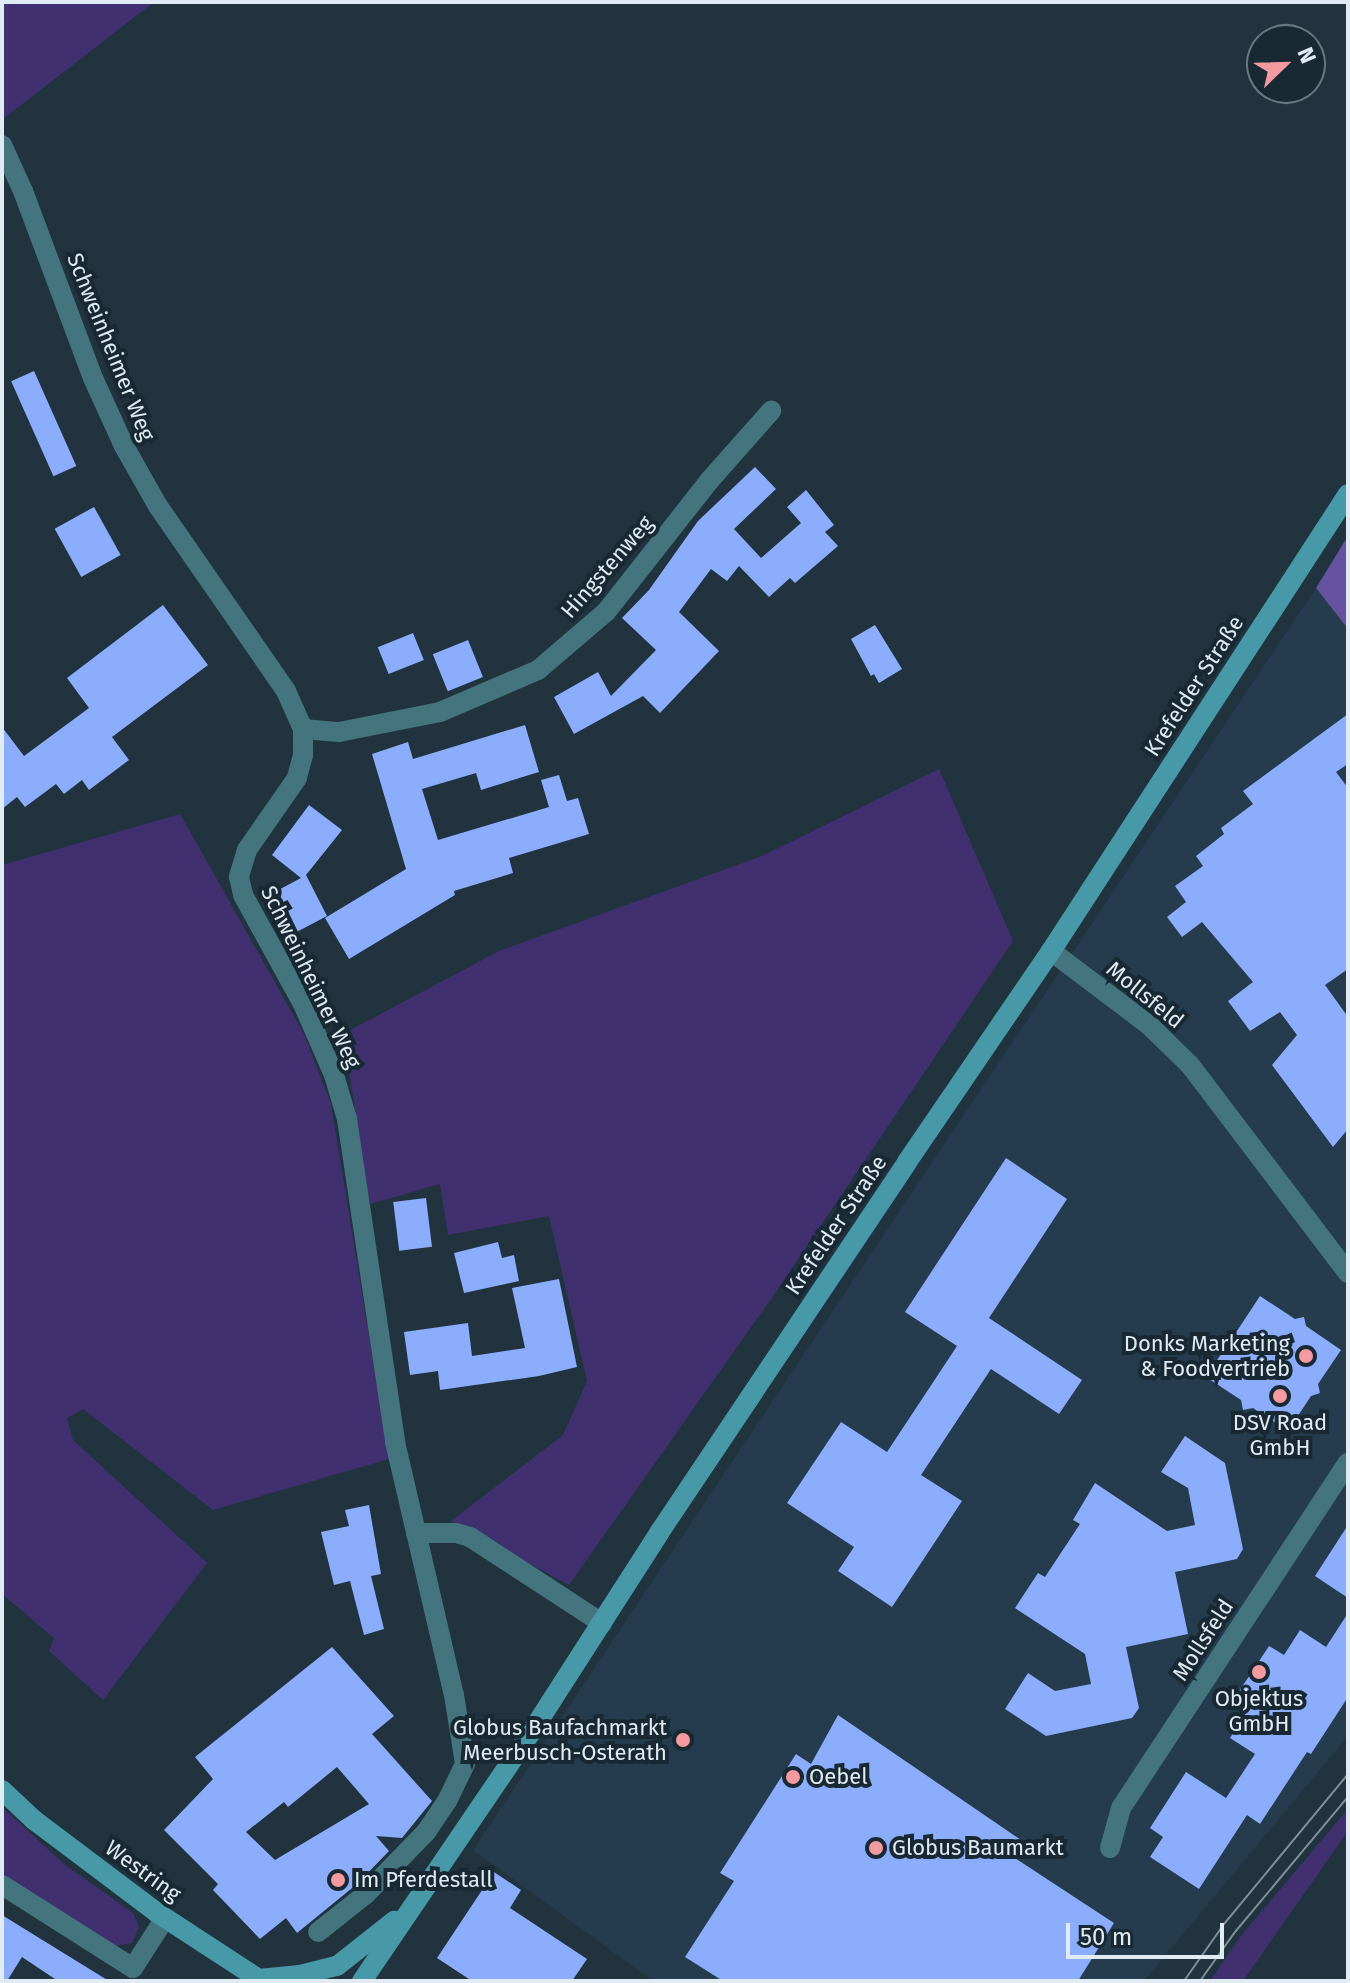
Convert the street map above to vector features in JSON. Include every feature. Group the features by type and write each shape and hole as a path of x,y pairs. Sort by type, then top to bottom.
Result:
{"main road":[{"name":"Krefelder Straße","path":"362,1981 756,1387 1051,951 1348,494"},
{"name":"Westring","path":"2,1790 34,1820 165,1918 261,1980"},
{"path":"261,1980 337,1966 411,1907"}],"street":[{"name":"Schweinheimer Weg","path":"2,145 93,378 124,446 158,506 286,691 303,729 303,755 297,778 247,850 239,877 243,895 303,1004 328,1061 347,1119 383,1370 416,1533 454,1695 465,1764 447,1801 426,1832 366,1894 318,1932"},
{"name":"Hingstenweg","path":"303,729 339,732 440,712 538,670 606,612 709,481 771,411"},
{"name":"Mollsfeld","path":"1051,951 1149,1025 1190,1065 1346,1263"},
{"name":"Mollsfeld","path":"1110,1848 1121,1808 1348,1463"},
{"path":"416,1533 456,1533 470,1537 602,1623"},
{"path":"2,1885 133,1968 165,1918"}],"shaded area":[{"path":"2,2 154,2 2,120"},
{"path":"1348,536 1348,629 1316,588"},
{"path":"1316,588 1348,629 1348,1736 1144,1981 653,1981 473,1850"},
{"path":"939,769 1013,941 778,1289 569,1585 451,1521 563,1435 587,1381 549,1216 448,1235 440,1184 370,1204 343,1034 499,951 762,856"},
{"path":"180,814 304,1034 331,1104 389,1459 213,1510 83,1409 67,1418 73,1440 207,1563 103,1700 49,1651 54,1638 2,1594 2,865"},
{"path":"2,1807 64,1864 133,1913 139,1927 132,1943 114,1946 2,1878"},
{"path":"1348,1809 1348,1831 1243,1981 1210,1981 1240,1937"}],"building":[{"path":"34,371 76,466 53,476 11,381"},
{"path":"755,467 776,489 734,529 761,558 801,523 787,507 806,490 834,525 825,532 838,546 795,583 790,578 769,597 739,566 727,581 711,569 679,612 719,651 660,713 643,696 574,734 554,697 598,672 611,696 656,650 622,618 649,590 698,521"},
{"path":"94,507 121,555 81,577 55,529"},
{"path":"163,605 208,665 112,737 129,760 89,790 82,780 64,794 56,784 25,807 17,797 2,809 2,727 24,756 89,708 67,678"},
{"path":"875,625 902,669 879,683 874,674 871,676 851,639"},
{"path":"413,633 424,660 389,674 378,647"},
{"path":"468,640 483,677 448,691 433,654"},
{"path":"1348,714 1348,764 1336,772 1348,788 1348,969 1325,985 1348,1017 1348,1129 1333,1147 1272,1065 1297,1035 1280,1012 1250,1031 1228,1001 1253,982 1202,922 1182,937 1167,917 1186,902 1175,886 1203,866 1196,856 1224,834 1221,828 1253,804 1243,791"},
{"path":"525,725 539,772 481,790 476,773 422,789 438,840 549,807 541,780 559,775 567,801 578,798 589,834 509,858 513,873 454,891 455,895 349,959 325,918 406,869 372,754 408,742 413,759"},
{"path":"309,805 342,830 306,875 327,916 289,936 267,896 301,878 272,855"},
{"path":"1006,1158 1067,1199 989,1318 1082,1380 1059,1414 991,1369 921,1475 962,1501 892,1607 838,1571 854,1547 787,1503 841,1422 887,1452 957,1346 905,1312"},
{"path":"426,1198 432,1247 399,1251 393,1202"},
{"path":"498,1242 502,1258 514,1255 519,1281 464,1293 454,1253"},
{"path":"559,1279 577,1367 539,1376 440,1390 438,1371 410,1375 404,1332 468,1323 472,1356 525,1348 512,1288"},
{"path":"1260,1296 1295,1319 1304,1317 1306,1326 1341,1350 1318,1384 1320,1393 1311,1396 1288,1431 1253,1408 1243,1410 1241,1400 1206,1377 1229,1342 1227,1333 1237,1331"},
{"path":"1185,1436 1225,1463 1243,1549 1237,1559 1175,1572 1188,1634 1126,1647 1139,1708 1132,1718 1046,1736 1005,1709 1028,1673 1055,1691 1091,1684 1085,1654 1015,1608 1038,1573 1045,1577 1080,1524 1073,1520 1095,1483 1167,1531 1195,1525 1188,1488 1161,1472"},
{"path":"369,1505 381,1574 371,1576 384,1629 364,1635 350,1581 334,1585 321,1532 349,1526 345,1510"},
{"path":"1348,1525 1348,1598 1315,1576"},
{"path":"1348,1613 1348,1697 1260,1824 1247,1815 1199,1889 1150,1857 1163,1837 1150,1828 1186,1772 1226,1798 1255,1754 1230,1738 1247,1711 1232,1702 1269,1646 1284,1655 1300,1630 1326,1647"},
{"path":"332,1647 394,1716 372,1734 432,1801 402,1838 376,1836 389,1851 357,1884 297,1933 286,1918 260,1939 213,1890 218,1884 164,1830 213,1779 195,1757","holes":["337,1767 369,1804 275,1860 246,1832 284,1802 288,1807"]},
{"name":"Globus Baumarkt","path":"838,1715 1021,1840 1012,1856 1114,1923 1078,1981 723,1981 685,1957 734,1881 720,1873 796,1754 811,1764"},
{"path":"494,1872 521,1890 510,1908 587,1959 572,1981 472,1981 437,1958"},
{"path":"2,1915 109,1981 58,1981 22,1957 7,1981 2,1981"}],"tram line":[{"path":"1184,1981 1224,1924 1348,1774"},
{"path":"1200,1981 1235,1932 1348,1797"}],"place":[{"name":"Donks Marketing & Foodvertrieb","path":"1306,1356"},
{"name":"DSV Road GmbH","path":"1280,1396"},
{"name":"Objektus GmbH","path":"1259,1672"},
{"name":"Globus Baufachmarkt Meerbusch-Osterath","path":"683,1740"},
{"name":"Oebel","path":"793,1777"},
{"name":"Globus Baumarkt","path":"876,1848"},
{"name":"Im Pferdestall","path":"338,1880"}]}
